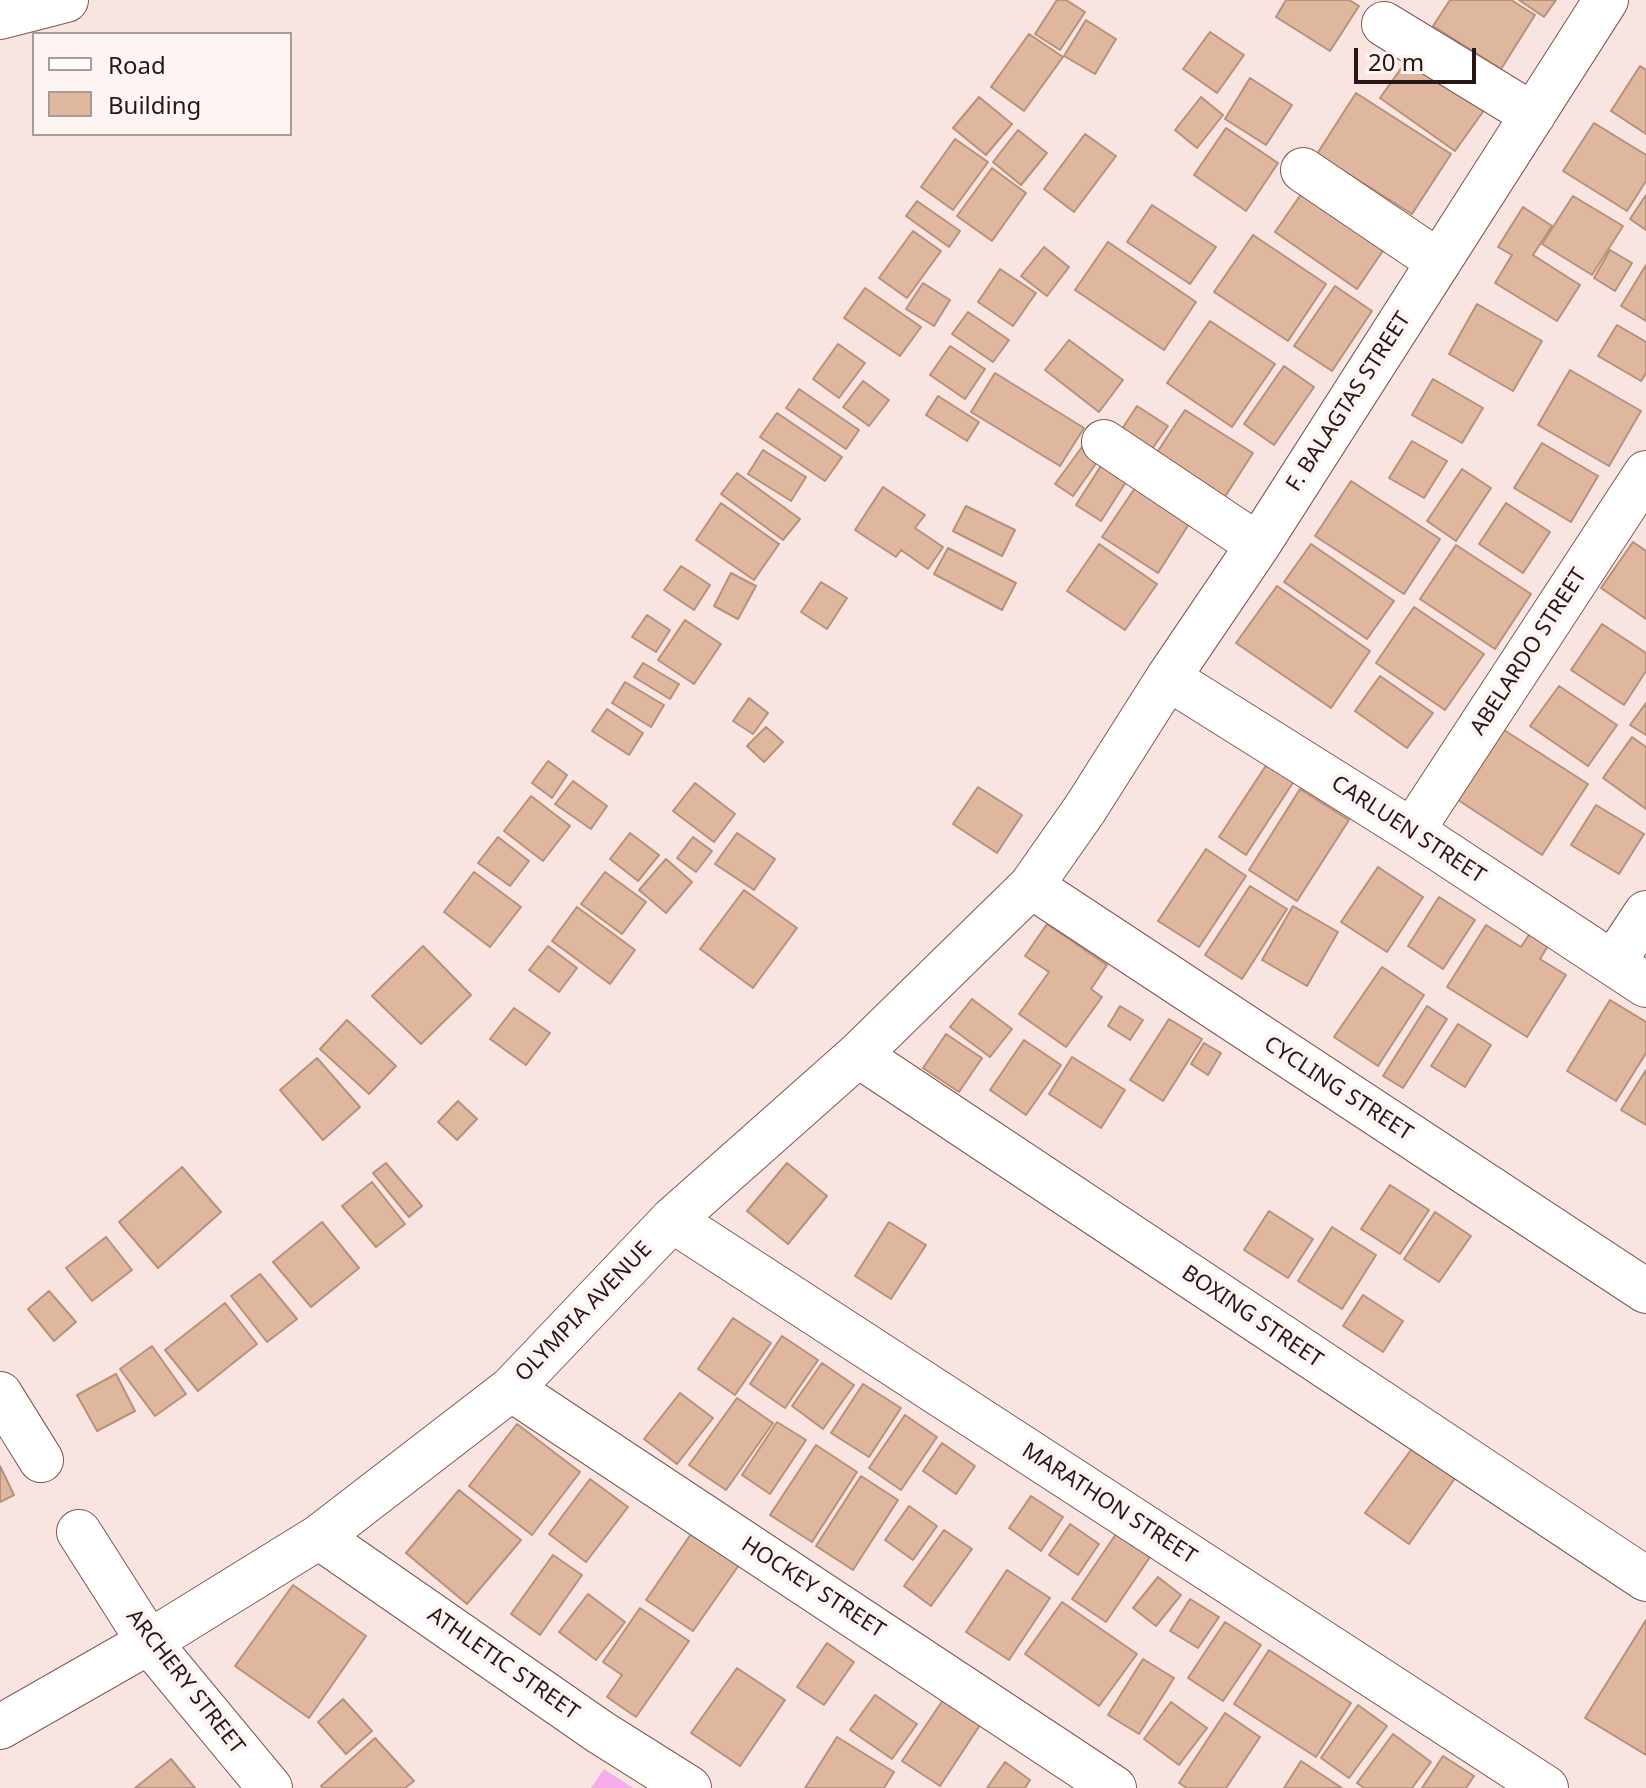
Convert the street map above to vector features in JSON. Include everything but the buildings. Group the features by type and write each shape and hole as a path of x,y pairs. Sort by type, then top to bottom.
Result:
{"street":[{"path":"0,17 66,0"},
{"name":"F. BALAGTAS STREET","path":"1089,802 1258,545 1606,0"},
{"path":"1384,24 1533,115"},
{"path":"1303,170 1439,262"},
{"path":"1104,442 1258,545"},
{"name":"ABELARDO STREET","path":"1412,831 1646,473"},
{"name":"CARLUEN STREET","path":"1168,678 1412,831 1629,974"},
{"name":"OLYMPIA AVENUE","path":"0,1727 149,1642 319,1537 511,1389 672,1220 858,1055 1031,886 1089,802"},
{"name":"CYCLING STREET","path":"1031,886 1646,1291"},
{"path":"1629,974 1646,913"},
{"name":"BOXING STREET","path":"858,1055 1646,1579"},
{"name":"MARATHON STREET","path":"672,1220 1546,1788"},
{"name":"HOCKEY STREET","path":"511,1389 1114,1788"},
{"path":"0,1394 41,1460"},
{"name":"ARCHERY STREET","path":"79,1532 149,1642 270,1788"},
{"name":"ATHLETIC STREET","path":"319,1537 600,1732 689,1788"}],"shaded area":[{"path":"604,1769 633,1788 591,1788"}]}
